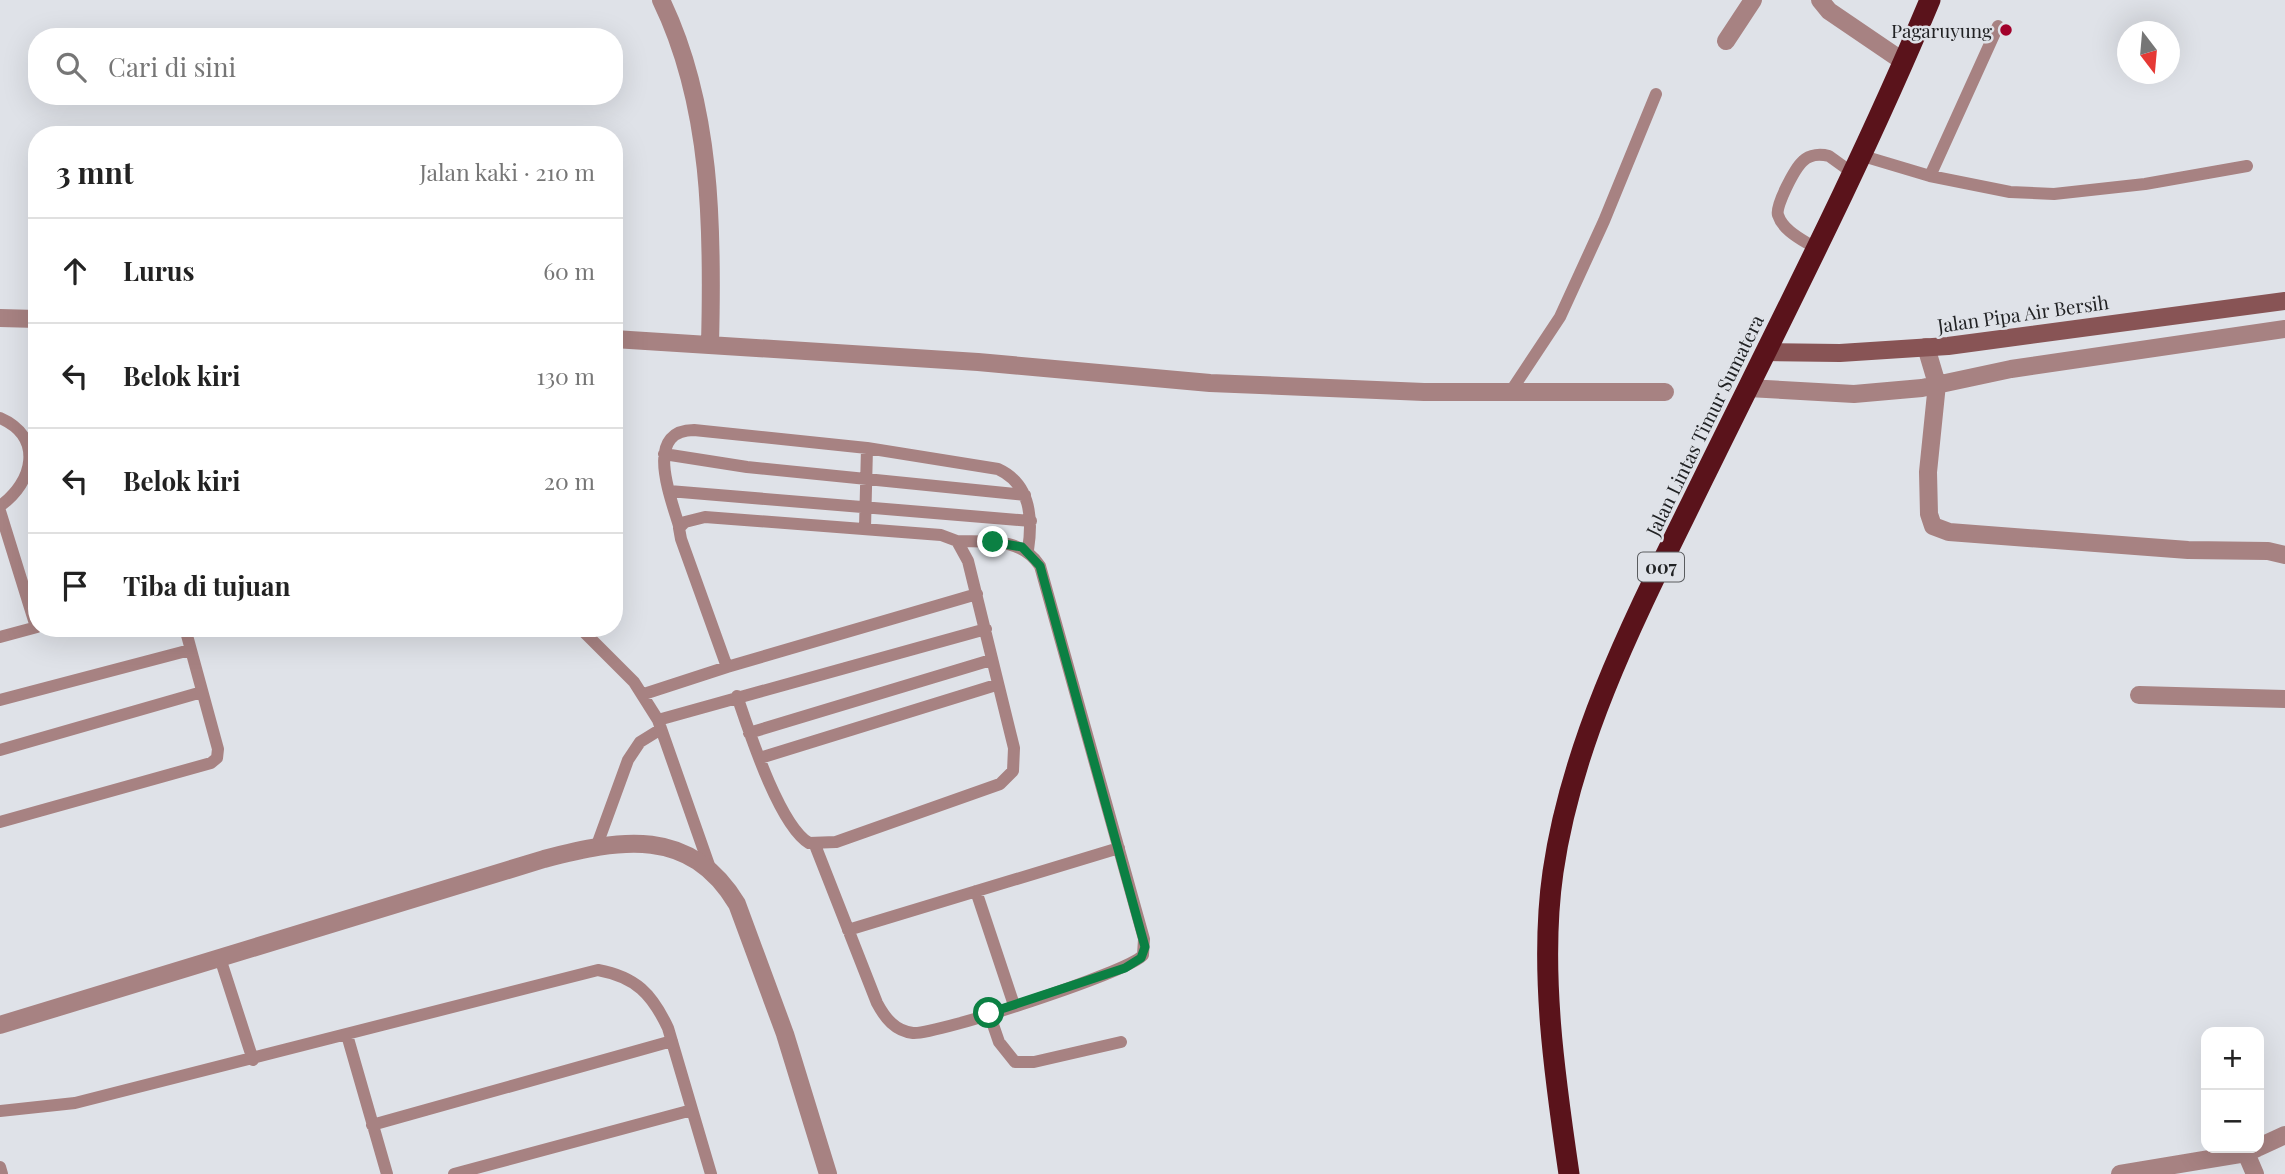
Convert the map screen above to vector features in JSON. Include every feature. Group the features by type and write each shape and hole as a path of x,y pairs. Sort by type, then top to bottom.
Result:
{"highway":[{"name":"Jalan Lintas Timur Sumatera","path":"1569,1174 1553,1059 1549,966 1552,875 1561,830 1596,711 1671,544 1815,248 1859,165 1930,0"}],"street":[{"path":"660,0 680,45 707,176 712,279 710,344"},
{"path":"1726,41 1753,0"},
{"path":"1821,0 1829,11 1904,62"},
{"name":"Jalan Pipa Air Bersih","path":"1765,352 1840,353 1926,347 2285,301"},
{"path":"0,318 28,319"},
{"path":"1748,388 1854,394 1937,384 2151,347 2285,329"},
{"path":"623,339 1210,383 1424,392 1665,392"},
{"path":"1926,347 1937,384 1928,472 1929,519 1936,528 1949,532 2188,550 2268,551 2285,555"},
{"path":"2138,695 2285,699"},
{"path":"0,1025 597,845 650,844 676,849 710,868 737,904 762,968 828,1174"},
{"path":"2264,1144 2285,1135"},
{"path":"2120,1174 2233,1153"},
{"path":"2254,1153 2255,1174"}],"lane":[{"path":"1930,176 1998,26"},
{"path":"1511,391 1560,317 1604,221 1656,94"},
{"path":"1815,248 1783,225 1777,212 1801,161 1810,157 1829,156 1859,165 2010,192 2054,194 2145,184 2247,166"},
{"path":"0,418 13,424 24,437 28,450"},
{"path":"727,667 693,574 669,491 664,454 671,437 688,430 867,448 998,469 1009,474 1025,495 1031,521 1028,550 1043,573 1144,939 1143,956 1135,963 1107,976 989,1013 927,1032 902,1030 887,1019 877,1003 815,845"},
{"path":"865,528 867,448"},
{"path":"664,454 747,467 1025,495"},
{"path":"0,506 28,475"},
{"path":"669,491 1031,521"},
{"path":"0,512 28,601"},
{"path":"680,526 705,517 865,528 941,535 957,541 1005,543 1028,550"},
{"path":"737,696 749,733 791,827 803,840 815,845 836,842 1006,780 1013,771 1014,748 996,685 986,629 968,561 957,541"},
{"path":"643,694 977,594"},
{"path":"0,637 28,629"},
{"path":"597,845 628,760 640,742 659,724 737,696 986,629"},
{"path":"0,822 213,761 218,749 188,637"},
{"path":"589,637 643,694 659,724 710,868"},
{"path":"0,700 190,650"},
{"path":"749,733 990,660"},
{"path":"760,758 996,685"},
{"path":"0,750 202,692"},
{"path":"848,930 1119,848"},
{"path":"976,891 1014,1005"},
{"path":"220,958 253,1060"},
{"path":"0,1111 75,1103 253,1060 598,970 624,976 650,995 672,1041 710,1174"},
{"path":"989,1013 1004,1051 1015,1062 1034,1062 1121,1042"},
{"path":"347,1035 387,1174"},
{"path":"372,1125 672,1041"},
{"path":"454,1174 692,1110"},
{"path":"0,1167 2,1174"}],"place":[{"name":"Pagaruyung","path":"2006,30"}],"route":[{"path":"989,1013 1107,976 1135,963 1143,956 1145,947 1040,566 1028,550 1017,545 993,542"}]}
